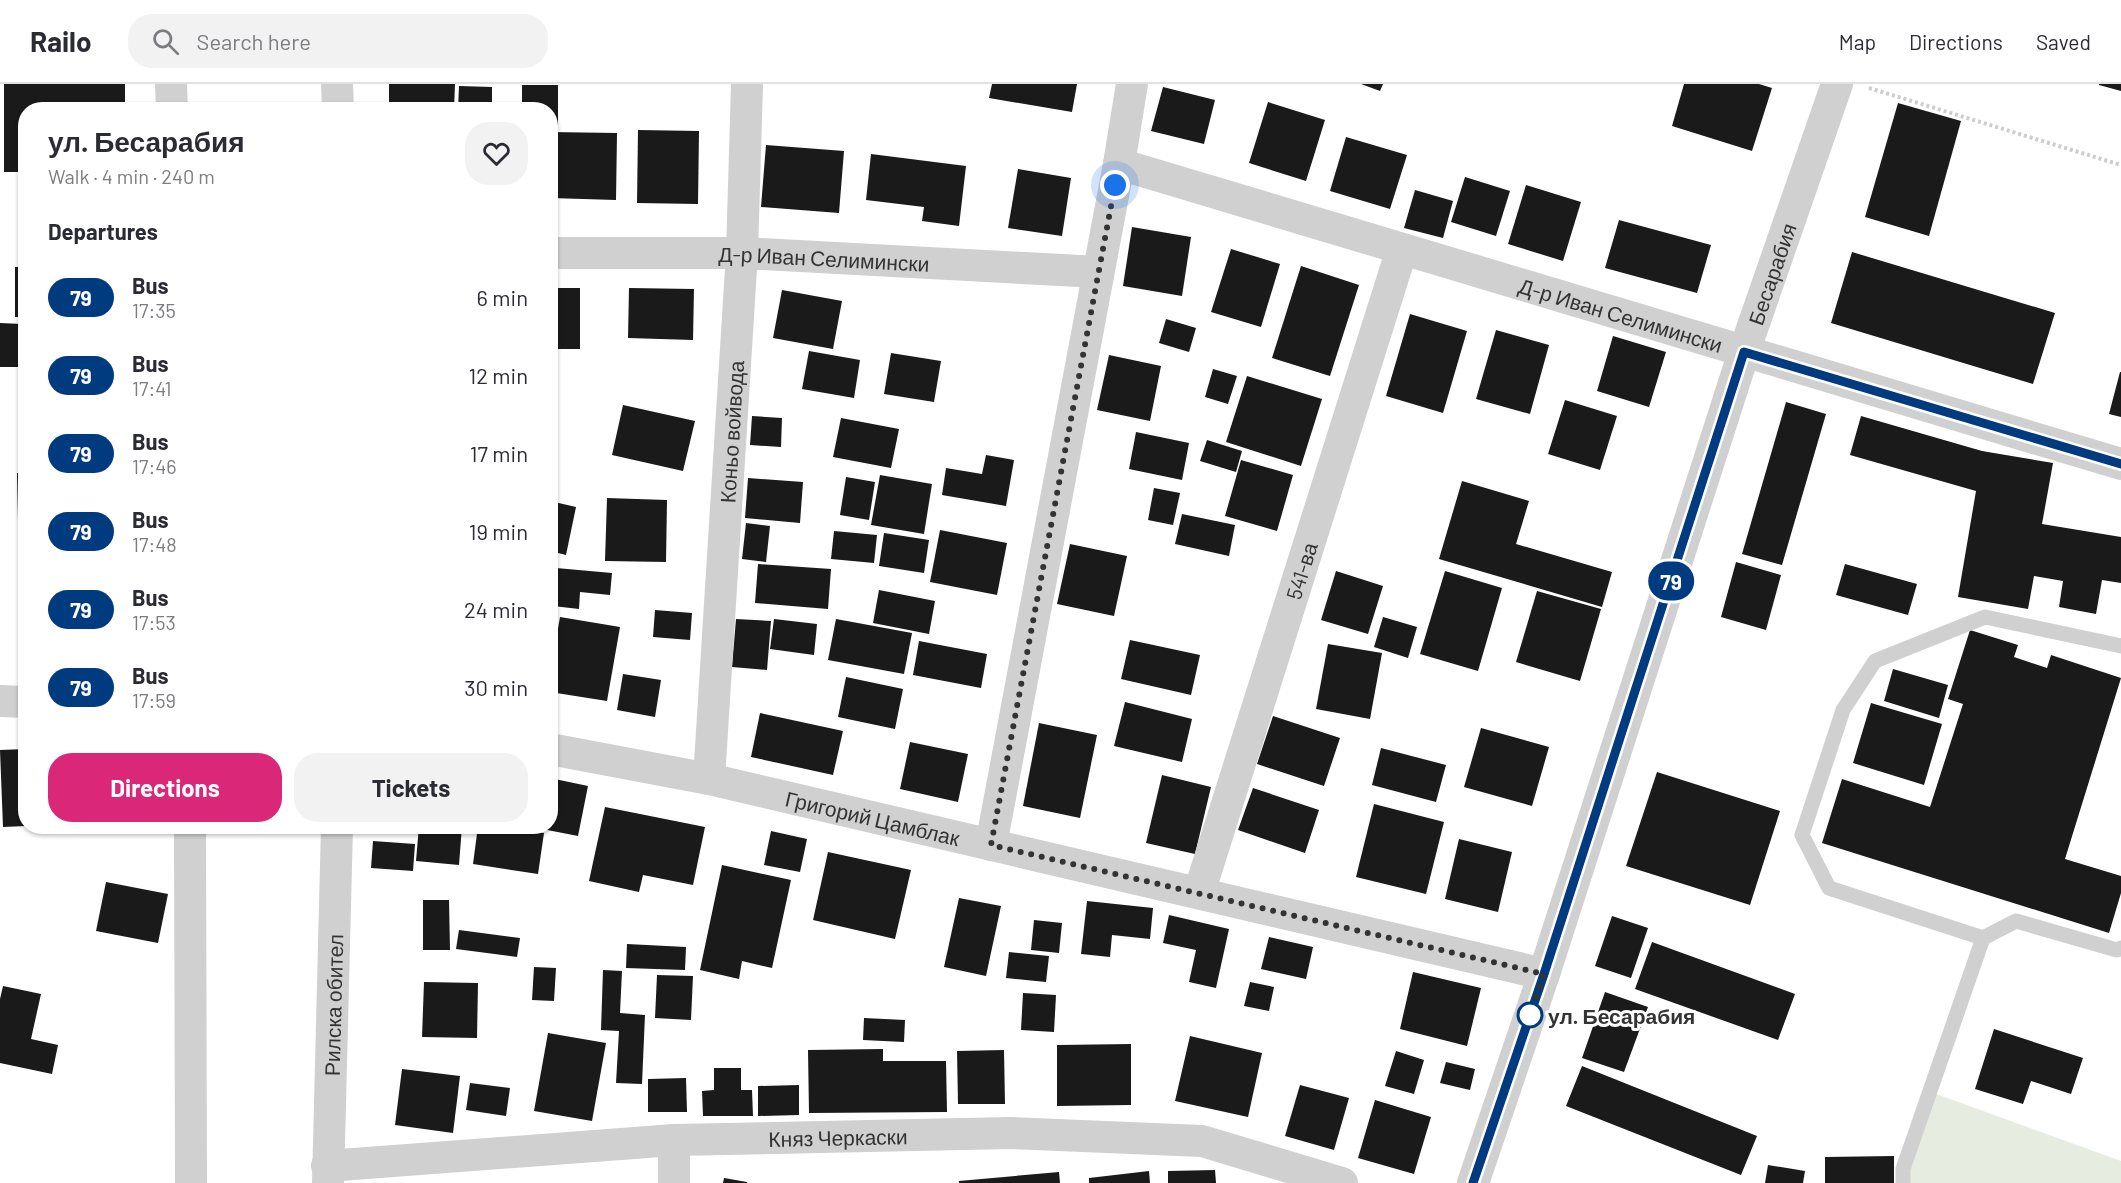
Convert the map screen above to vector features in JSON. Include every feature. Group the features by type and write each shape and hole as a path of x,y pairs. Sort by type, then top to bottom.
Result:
{"street":[{"path":"171,84 172,102"},
{"path":"337,84 338,102"},
{"name":"Коньо войвода","path":"709,779 742,253 747,84"},
{"path":"991,845 1132,84"},
{"name":"Бесарабия","path":"1473,1183 1544,974 1744,352 1837,84"},
{"name":"Д-р Иван Селимински","path":"1119,164 2121,464"},
{"name":"541-ва","path":"1199,893 1402,249"},
{"name":"Д-р Иван Селимински","path":"558,253 742,253 1098,272"},
{"path":"0,701 18,702"},
{"name":"Григорий Цамблак","path":"558,751 709,779 1544,974"},
{"path":"190,834 191,1183"},
{"name":"Рилска обител","path":"328,1174 338,834"},
{"name":"Княз Черкаски","path":"328,1174 674,1140 1011,1133 1202,1141 1342,1183"},
{"path":"674,1140 674,1183"}],"lane":[{"path":"1983,938 1829,888 1802,835 1843,710 1875,661 1985,617 2121,646"},
{"path":"1903,1183 1903,1169 1983,938 2016,921 2117,950 2121,948"}],"path":[{"path":"1868,87 2121,165"}],"shaded area":[{"path":"1928,1091 2121,1161 2121,1183 1903,1183"}],"building":[{"path":"4,84 125,84 125,102 18,102 18,172 4,172"},
{"path":"389,84 455,84 454,102 389,102"},
{"path":"992,84 1077,84 1072,112 989,98"},
{"path":"1361,84 1383,84 1380,91"},
{"path":"1684,84 1759,84 1772,88 1752,151 1672,126"},
{"path":"2121,84 2121,91 2099,85"},
{"path":"522,85 558,85 558,102 522,102"},
{"path":"459,86 492,87 492,102 458,102"},
{"path":"1163,87 1215,100 1204,144 1151,131"},
{"path":"1268,102 1325,120 1306,181 1249,163"},
{"path":"1898,103 1961,121 1929,236 1865,217"},
{"path":"638,130 699,131 698,204 637,203"},
{"path":"558,132 617,133 616,200 558,198"},
{"path":"1346,137 1407,155 1390,209 1330,191"},
{"path":"766,145 844,151 839,213 761,207"},
{"path":"871,154 966,166 959,226 922,221 924,207 866,200"},
{"path":"1018,169 1071,178 1062,236 1008,228"},
{"path":"1465,177 1510,191 1496,236 1451,222"},
{"path":"1526,185 1581,202 1563,261 1508,244"},
{"path":"1415,190 1453,201 1443,238 1404,228"},
{"path":"1619,220 1711,245 1697,293 1605,268"},
{"path":"1132,227 1191,237 1182,296 1123,286"},
{"path":"1231,249 1280,264 1261,327 1211,312"},
{"path":"1852,252 2055,313 2033,384 1831,323"},
{"path":"1301,266 1359,285 1330,376 1272,358"},
{"path":"15,267 18,267 18,317 15,317"},
{"path":"558,288 580,288 580,349 558,349"},
{"path":"629,288 694,289 693,340 628,338"},
{"path":"782,290 842,301 833,349 773,338"},
{"path":"1410,314 1467,331 1443,413 1386,396"},
{"path":"1166,319 1196,328 1189,352 1159,343"},
{"path":"0,323 18,324 18,367 0,367"},
{"path":"1496,330 1549,345 1530,414 1476,399"},
{"path":"1613,336 1666,352 1649,407 1597,391"},
{"path":"809,351 860,360 854,398 802,389"},
{"path":"891,353 941,361 934,402 884,394"},
{"path":"1109,355 1161,366 1150,421 1097,410"},
{"path":"1213,369 1237,376 1228,404 1205,397"},
{"path":"2121,372 2121,417 2109,414"},
{"path":"1247,376 1322,399 1301,466 1226,442"},
{"path":"1565,400 1617,416 1600,470 1548,454"},
{"path":"1786,402 1826,414 1782,565 1742,554"},
{"path":"623,405 695,421 683,471 612,455"},
{"path":"752,416 782,418 781,447 750,445"},
{"path":"1861,416 1982,451 2053,463 2042,524 2121,537 2121,583 2102,580 2096,614 2059,607 2063,581 2034,576 2028,609 1958,597 1976,491 1850,455"},
{"path":"841,418 899,429 891,468 833,457"},
{"path":"1136,432 1189,443 1182,480 1129,469"},
{"path":"1207,440 1242,451 1236,472 1200,461"},
{"path":"986,455 1014,460 1006,506 942,495 946,468 982,474"},
{"path":"1241,460 1293,475 1277,531 1225,516"},
{"path":"17,473 18,473 18,521"},
{"path":"880,475 932,484 924,534 871,525"},
{"path":"846,477 875,482 869,520 840,515"},
{"path":"748,478 803,482 800,523 745,518"},
{"path":"1462,481 1529,501 1516,544 1612,572 1602,607 1439,559"},
{"path":"1154,488 1180,493 1173,525 1148,520"},
{"path":"607,498 667,500 666,562 605,561"},
{"path":"558,503 576,507 566,555 558,553"},
{"path":"1182,514 1235,525 1229,556 1175,544"},
{"path":"746,523 770,526 766,562 742,559"},
{"path":"940,530 1007,543 997,595 930,582"},
{"path":"834,531 877,535 874,563 831,559"},
{"path":"884,533 929,540 924,573 879,566"},
{"path":"1070,544 1127,556 1114,616 1057,604"},
{"path":"1736,562 1781,575 1766,630 1721,617"},
{"path":"758,564 831,569 828,609 755,603"},
{"path":"1845,564 1917,584 1908,615 1836,595"},
{"path":"558,568 612,573 610,595 580,592 579,609 558,607"},
{"path":"1336,571 1383,586 1368,634 1321,620"},
{"path":"1445,571 1502,588 1478,671 1420,654"},
{"path":"879,590 935,601 929,634 873,623"},
{"path":"1537,591 1601,609 1580,681 1516,662"},
{"path":"655,610 692,613 690,640 653,637"},
{"path":"560,617 620,627 607,701 558,693"},
{"path":"1383,617 1417,627 1408,658 1374,647"},
{"path":"736,619 771,621 767,670 732,667"},
{"path":"774,619 817,624 814,655 770,649"},
{"path":"836,619 912,633 904,674 828,660"},
{"path":"1970,630 2018,645 2014,657 2047,668 2051,655 2121,678 2065,859 2121,876 2121,893 2109,933 1822,843 1842,779 1930,807 1963,704 1948,699"},
{"path":"1130,640 1200,655 1191,695 1121,679"},
{"path":"919,641 987,654 981,688 913,675"},
{"path":"1328,644 1382,653 1370,719 1316,709"},
{"path":"1893,669 1948,685 1939,718 1884,701"},
{"path":"623,674 661,680 655,717 617,710"},
{"path":"846,677 903,689 895,729 838,717"},
{"path":"1125,702 1192,719 1182,762 1114,746"},
{"path":"1871,703 1942,724 1924,785 1853,763"},
{"path":"760,713 843,731 833,775 751,757"},
{"path":"1273,716 1340,738 1324,786 1257,764"},
{"path":"1039,723 1097,735 1080,818 1023,806"},
{"path":"1481,728 1549,747 1532,806 1464,787"},
{"path":"910,742 968,754 958,802 900,789"},
{"path":"1381,748 1446,765 1436,802 1372,785"},
{"path":"18,749 18,826 3,827 0,750"},
{"path":"1657,772 1780,811 1750,905 1626,866"},
{"path":"1162,775 1211,787 1195,854 1146,843"},
{"path":"558,780 588,786 578,836 558,832"},
{"path":"1253,788 1319,810 1305,853 1238,830"},
{"path":"1374,804 1444,822 1426,894 1356,877"},
{"path":"605,807 705,827 693,885 643,875 639,892 589,881"},
{"path":"771,831 807,839 800,872 764,865"},
{"path":"418,834 461,834 459,865 416,861"},
{"path":"477,834 544,834 538,874 473,864"},
{"path":"1459,839 1512,852 1498,912 1445,899"},
{"path":"373,841 415,844 413,871 371,868"},
{"path":"828,852 911,870 895,939 813,920"},
{"path":"722,865 791,880 772,968 742,961 739,979 700,970"},
{"path":"106,882 168,894 158,943 96,931"},
{"path":"959,898 1001,906 986,976 944,967"},
{"path":"423,900 449,900 450,950 423,950"},
{"path":"1087,901 1153,908 1150,939 1112,935 1110,957 1081,954"},
{"path":"1169,915 1229,929 1216,988 1189,982 1196,950 1163,943"},
{"path":"1612,916 1648,928 1631,978 1595,966"},
{"path":"1034,920 1062,923 1059,953 1031,950"},
{"path":"459,930 520,938 517,957 456,949"},
{"path":"1269,937 1313,947 1306,979 1261,969"},
{"path":"1652,942 1795,994 1778,1040 1635,989"},
{"path":"627,944 686,947 685,970 626,968"},
{"path":"1009,952 1049,956 1046,982 1006,978"},
{"path":"534,967 556,968 554,1001 532,1000"},
{"path":"603,970 622,971 620,1013 645,1015 642,1084 616,1083 619,1031 601,1030"},
{"path":"1413,972 1481,988 1467,1046 1400,1029"},
{"path":"657,975 693,976 691,1020 655,1018"},
{"path":"424,982 478,983 477,1038 422,1037"},
{"path":"1250,982 1274,987 1269,1011 1244,1006"},
{"path":"3,986 41,994 31,1039 58,1045 52,1074 0,1063 0,999"},
{"path":"1605,992 1648,1007 1624,1072 1582,1058"},
{"path":"1023,993 1056,995 1054,1032 1021,1030"},
{"path":"864,1018 905,1020 904,1042 863,1040"},
{"path":"1994,1029 2083,1058 2071,1094 2031,1081 2023,1104 1975,1089"},
{"path":"548,1033 606,1043 592,1121 534,1111"},
{"path":"1190,1036 1262,1053 1248,1117 1175,1101"},
{"path":"1131,1044 1131,1105 1057,1106 1057,1045"},
{"path":"883,1049 883,1061 946,1061 947,1112 809,1113 808,1050"},
{"path":"1004,1050 1005,1104 958,1104 957,1051"},
{"path":"1396,1051 1424,1060 1414,1094 1385,1086"},
{"path":"1446,1062 1475,1069 1470,1090 1440,1083"},
{"path":"1582,1066 1757,1136 1741,1175 1566,1106"},
{"path":"714,1068 741,1068 741,1090 752,1090 753,1116 703,1116 702,1091 714,1090"},
{"path":"402,1069 460,1076 453,1133 395,1125"},
{"path":"686,1078 687,1112 648,1112 648,1079"},
{"path":"470,1083 510,1088 506,1116 466,1110"},
{"path":"799,1085 799,1115 758,1116 758,1086"},
{"path":"1300,1085 1349,1098 1334,1150 1285,1136"},
{"path":"1375,1100 1431,1117 1414,1174 1358,1158"},
{"path":"1894,1156 1894,1183 1825,1183 1825,1157"},
{"path":"1768,1165 1805,1171 1803,1183 1765,1183"},
{"path":"1215,1170 1216,1183 1168,1183 1168,1171"},
{"path":"1149,1171 1150,1183 1089,1183 1089,1178"},
{"path":"1059,1172 1060,1183 959,1183 959,1181"},
{"path":"724,1178 747,1182 747,1183 723,1183"}],"bus line":[{"name":"79","path":"1473,1183 1544,974 1744,352 2121,464"}],"place":[{"name":"ул. Бесарабия","path":"1530,1015"}],"route":[{"path":"1115,185 991,845 1544,974 1530,1015"}]}
